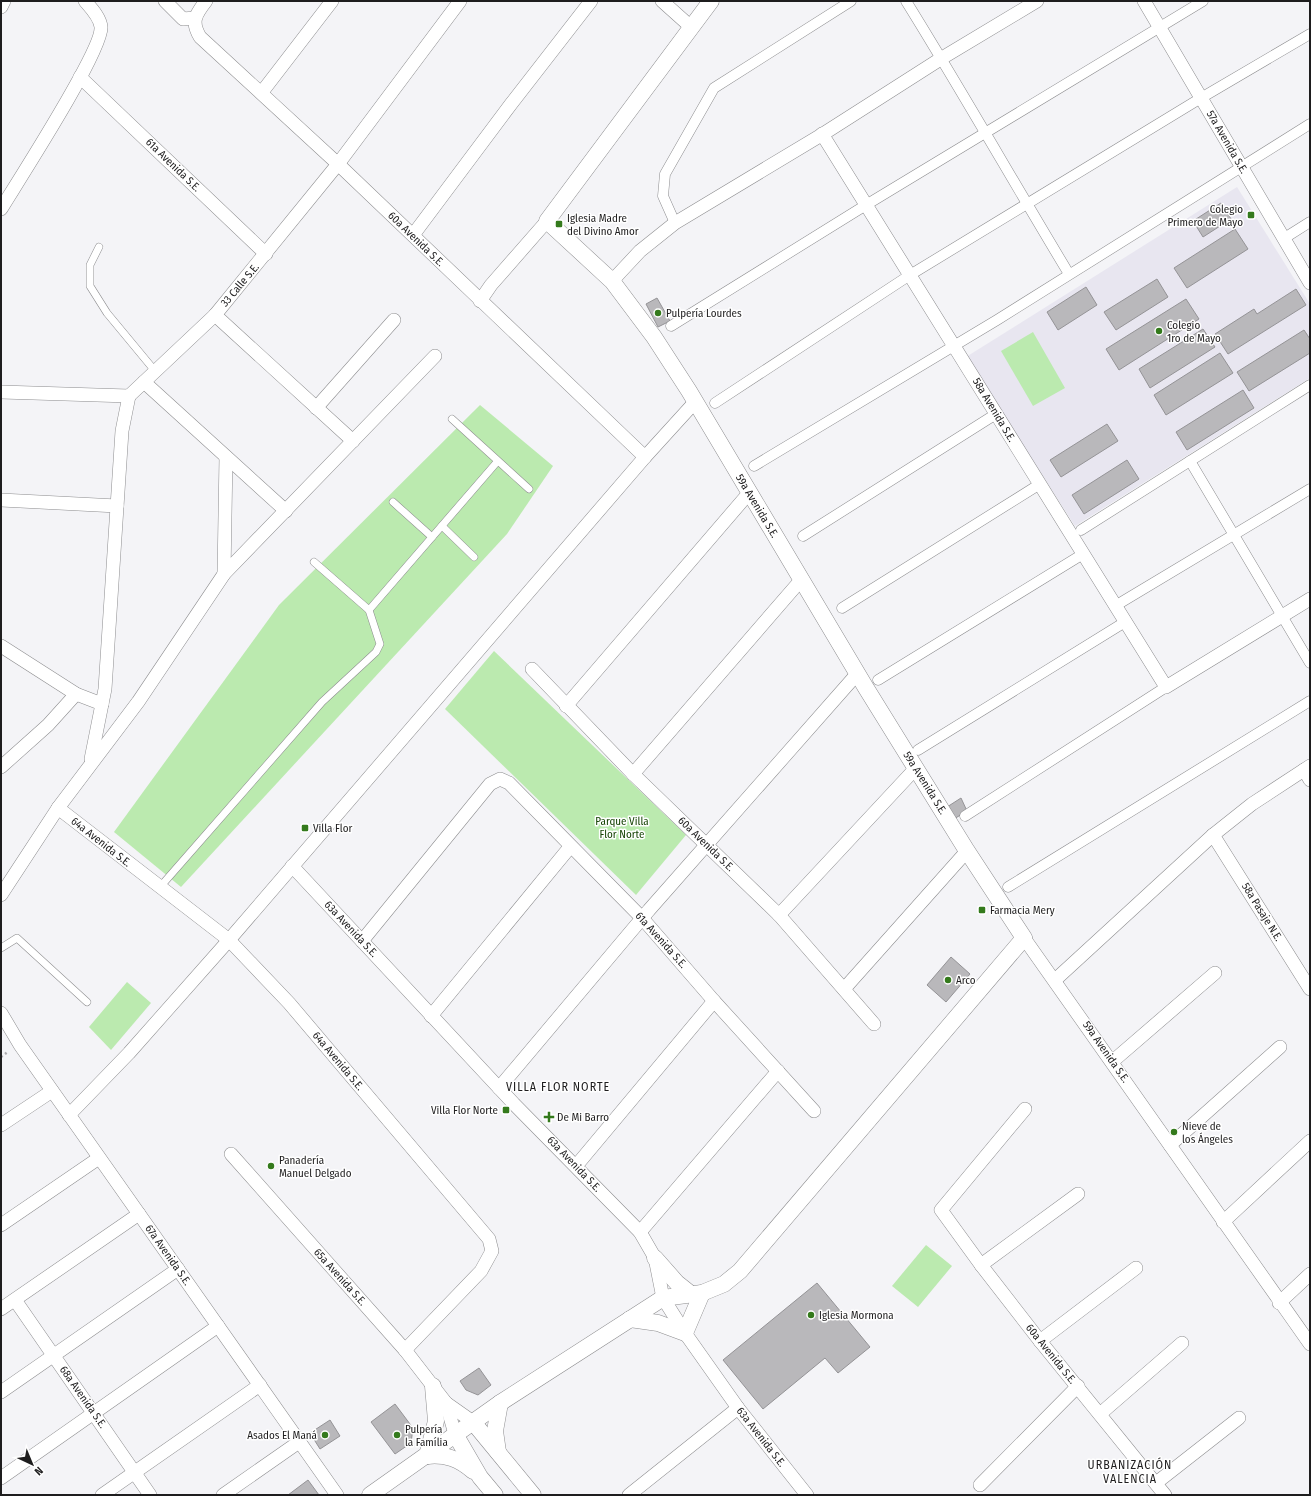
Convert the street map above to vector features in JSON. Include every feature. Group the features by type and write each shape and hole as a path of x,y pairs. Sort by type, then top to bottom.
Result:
{"street":[{"path":"1,7 4,1"},
{"path":"1,209 80,77 99,42 101,26 94,12 85,1"},
{"path":"165,1 183,18 195,18 206,1"},
{"path":"262,92 332,1"},
{"name":"33 Calle S.E.","path":"129,396 215,315 338,164 460,1"},
{"path":"413,235 511,104 591,1"},
{"path":"662,1 691,27"},
{"path":"480,301 491,285 548,221 711,1"},
{"path":"675,223 663,196 665,174 714,88 851,1"},
{"path":"906,1 942,58 985,134 1069,274"},
{"path":"612,281 640,251 675,223 1037,1"},
{"name":"57a Avenida S.E.","path":"1144,1 1310,283"},
{"path":"671,326 866,205 1203,1"},
{"name":"60a Avenida S.E.","path":"195,18 195,28 200,37 262,92 644,457"},
{"path":"715,403 910,276 1201,98 1310,34"},
{"name":"61a Avenida S.E.","path":"80,77 266,254"},
{"path":"754,466 997,320 1242,168 1310,124"},
{"name":"58a Avenida S.E.","path":"822,134 1166,686"},
{"name":"59a Avenida S.E.","path":"548,221 612,281 640,317 695,402 857,674 967,851 1024,938 1113,1062 1279,1303 1310,1344"},
{"path":"1283,239 1310,222"},
{"path":"215,315 353,441"},
{"path":"316,408 394,320"},
{"path":"1,895 58,808 138,702 224,574 435,356"},
{"path":"144,382 286,511"},
{"path":"1081,530 1310,384"},
{"path":"1,392 129,396 122,431 106,689 90,764"},
{"path":"69,1115 129,1054 229,940 644,457 695,402"},
{"path":"803,536 996,414"},
{"path":"224,574 226,457"},
{"path":"1190,461 1284,616 1310,663"},
{"path":"842,608 1040,484"},
{"path":"1115,606 1310,489"},
{"path":"566,706 749,493"},
{"path":"1,500 117,506"},
{"path":"878,680 1083,554"},
{"path":"633,774 801,580"},
{"path":"965,816 1166,686 1310,599"},
{"path":"918,750 1125,622"},
{"path":"1,646 76,694 102,704"},
{"name":"60a Avenida S.E.","path":"532,669 633,774 779,915 874,1024"},
{"path":"499,1088 642,918 857,674"},
{"path":"1,766 48,725 76,694"},
{"path":"1008,887 1310,701"},
{"path":"779,915 916,768"},
{"path":"1055,980 1213,835 1252,804 1308,772"},
{"name":"61a Avenida S.E.","path":"362,941 490,784 500,779 510,783 570,847 642,918 714,1001 814,1111"},
{"name":"64a Avenida S.E.","path":"58,808 229,940 289,1003 489,1239 492,1251 481,1271 405,1350"},
{"name":"58a Pasaje N.E.","path":"1213,835 1310,989"},
{"path":"431,1016 570,847"},
{"path":"844,989 967,851"},
{"name":"63a Avenida S.E.","path":"292,866 499,1088 640,1232 655,1258 663,1298 738,1408 807,1495"},
{"path":"370,1495 500,1403 663,1298 697,1294 724,1284 740,1271 1024,938"},
{"path":"1113,1062 1215,973"},
{"path":"576,1166 714,1001"},
{"name":"67a Avenida S.E.","path":"1,1013 52,1091 337,1495"},
{"path":"1170,1145 1280,1047"},
{"path":"640,1232 778,1071"},
{"path":"1,1125 52,1091"},
{"name":"60a Avenida S.E.","path":"1025,1109 941,1210 981,1265 1040,1341 1165,1495"},
{"path":"1223,1222 1310,1141"},
{"name":"65a Avenida S.E.","path":"231,1154 405,1350 446,1403 473,1422"},
{"path":"1,1225 100,1158"},
{"path":"981,1265 1078,1194"},
{"path":"1,1310 139,1214"},
{"path":"655,1258 677,1283 697,1294"},
{"path":"1040,1341 1136,1268"},
{"path":"1,1392 178,1269"},
{"path":"1279,1303 1310,1274"},
{"path":"630,1319 658,1323 685,1332 697,1294"},
{"name":"68a Avenida S.E.","path":"15,1300 150,1495"},
{"path":"1,1478 218,1326"},
{"path":"1100,1414 1182,1344"},
{"path":"102,1495 260,1385"},
{"path":"427,1456 436,1422 433,1386"},
{"path":"980,1485 1078,1386"},
{"name":"65a Avenida S.E.","path":"446,1403 455,1434"},
{"path":"498,1453 495,1431 500,1403"},
{"path":"629,1495 738,1408"},
{"path":"1156,1483 1239,1418"},
{"path":"473,1422 534,1495"},
{"path":"455,1434 480,1477 495,1495"},
{"path":"223,1495 299,1442"},
{"path":"427,1456 438,1455 452,1457 464,1464 480,1477"}],"lane":[{"path":"99,247 90,265 90,286 107,313 155,371"},
{"path":"452,419 497,462 529,489"},
{"path":"369,610 497,462"},
{"path":"393,502 432,537"},
{"path":"442,526 474,557"},
{"path":"160,887 322,702 376,652 380,644 369,610 314,562"},
{"path":"1,948 17,938 87,1002"}],"shaded area":[{"name":"Colegio 1ro de Mayo","path":"1237,187 1310,304 1310,378 1075,526 966,357"}],"green space":[{"path":"1033,332 1065,388 1033,406 1001,351"},
{"path":"480,405 553,466 507,534 181,887 114,832 279,605"},
{"name":"Parque Villa Flor Norte","path":"494,651 686,835 636,895 445,709"},
{"path":"127,982 151,1003 111,1050 89,1027"},
{"path":"926,1245 952,1266 918,1307 892,1286"}],"building":[{"path":"1221,203 1231,219 1203,237 1193,221"},
{"path":"1235,229 1248,249 1187,288 1174,268"},
{"path":"1157,279 1168,297 1116,330 1104,312"},
{"path":"1086,287 1097,305 1058,330 1047,312"},
{"path":"1296,289 1306,305 1228,354 1215,334 1254,309 1257,314"},
{"name":"Pulpería Lourdes","path":"657,298 670,321 658,327 646,304"},
{"path":"1186,299 1199,319 1119,370 1106,349"},
{"path":"1203,329 1215,347 1150,388 1139,369"},
{"path":"1304,330 1310,339 1310,353 1249,391 1237,372"},
{"path":"1220,353 1233,373 1166,415 1154,395"},
{"path":"1243,390 1254,408 1187,450 1176,432"},
{"path":"1107,424 1118,441 1061,477 1050,460"},
{"path":"1127,460 1139,479 1084,514 1072,495"},
{"path":"961,798 967,811 954,819 947,807"},
{"name":"Arco","path":"951,957 970,974 946,1002 927,985"},
{"name":"Iglesia Mormona","path":"817,1283 870,1347 838,1373 825,1358 763,1409 723,1360"},
{"path":"479,1368 491,1385 478,1395 466,1390 460,1381"},
{"name":"Pulpería la Família","path":"395,1404 413,1428 411,1443 395,1454 371,1422"},
{"name":"Asados El Maná","path":"330,1420 340,1436 320,1449 310,1433"},
{"path":"308,1480 319,1495 288,1495"}],"place":[{"name":"Colegio Primero de Mayo","path":"1251,215"},
{"name":"Iglesia Madre del Divino Amor","path":"559,224"},
{"name":"Pulpería Lourdes","path":"658,313"},
{"name":"Colegio 1ro de Mayo","path":"1159,331"},
{"name":"Villa Flor","path":"305,828"},
{"name":"Farmacia Mery","path":"982,910"},
{"name":"Arco","path":"948,980"},
{"name":"Villa Flor Norte","path":"506,1110"},
{"name":"De Mi Barro","path":"549,1117"},
{"name":"Nieve de los Ángeles","path":"1174,1132"},
{"name":"Panadería Manuel Delgado","path":"271,1166"},
{"name":"Iglesia Mormona","path":"811,1315"},
{"name":"Asados El Maná","path":"325,1435"},
{"name":"Pulpería la Família","path":"397,1435"}],"district":[{"name":"VILLA FLOR NORTE","path":"558,1087"},
{"name":"URBANIZACIÓN VALENCIA","path":"1130,1472"}]}
